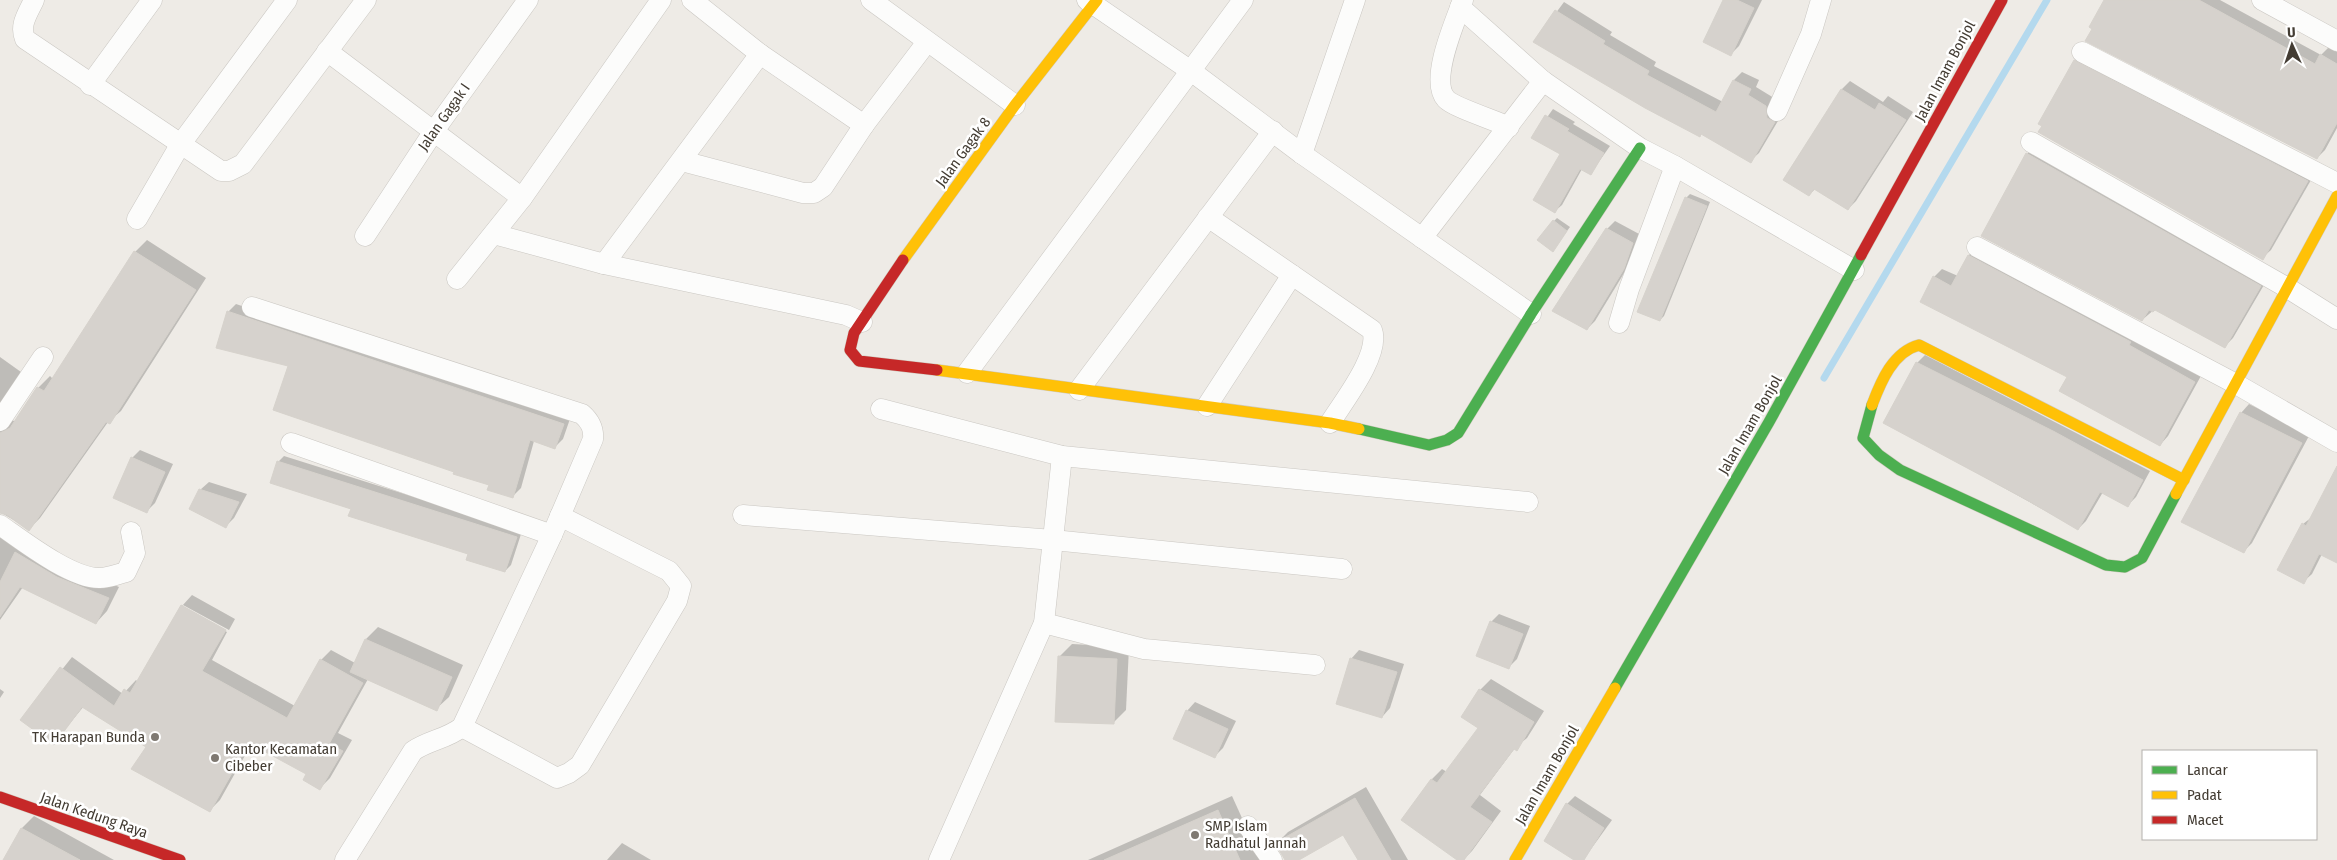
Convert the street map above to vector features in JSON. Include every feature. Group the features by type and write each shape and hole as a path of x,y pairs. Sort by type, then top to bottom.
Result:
{"street":[{"path":"34,0 22,24 22,32 25,39 90,85 221,171 237,169 366,0"},
{"path":"90,85 152,0"},
{"path":"136,219 180,145 287,0"},
{"name":"Jalan Gagak I","path":"365,236 434,130 528,0"},
{"path":"457,280 522,198 660,0"},
{"path":"692,0 760,54 864,125"},
{"path":"871,0 1015,105"},
{"path":"1243,0 967,373 1079,390 1330,423 1429,444 1447,440 1458,433 1531,314 1640,148"},
{"path":"1302,154 1355,0"},
{"path":"1776,111 1811,34 1821,0"},
{"name":"Jalan Imam Bonjol","path":"1515,860 1769,422 2002,0"},
{"path":"2262,0 2337,41"},
{"path":"1092,1 1191,71 1302,154 1531,314"},
{"name":"Jalan Gagak 8","path":"967,373 859,361 850,350 854,333 878,295 1092,1"},
{"path":"1509,127 1447,100 1439,88 1439,74 1462,4 1543,81 1640,148 1676,166 1854,270"},
{"path":"682,162 803,193 814,193 823,187 864,125 927,42"},
{"path":"328,52 522,198"},
{"path":"2082,52 2337,183"},
{"path":"604,264 682,162 760,54"},
{"path":"1422,238 1543,81"},
{"path":"1079,390 1273,131"},
{"path":"2031,142 2286,287 2337,319"},
{"path":"1619,323 1629,289 1676,166"},
{"path":"2184,480 1919,345 1910,345 1901,352 1890,367 1866,420 1863,438 1879,455 1900,470 2118,568 2132,566 2142,558 2236,384 2286,287 2337,196"},
{"path":"1208,217 1372,330 1374,336 1372,353 1330,423"},
{"path":"494,234 604,264 846,315 862,322"},
{"path":"1977,247 2236,384 2337,441"},
{"path":"1207,406 1292,274"},
{"path":"252,307 582,414 590,421 593,439 552,535 462,727 453,734 424,743 413,751 346,860"},
{"path":"0,421 43,357"},
{"path":"881,409 1062,456 1528,502"},
{"path":"291,443 552,535"},
{"path":"939,860 1044,623 1062,456"},
{"path":"743,515 1053,540 1342,569"},
{"path":"462,727 557,778 569,773 580,765 677,601 681,586 669,571 560,516"},
{"path":"0,525 55,562 82,574 99,578 126,572 135,553 131,532"},
{"path":"1044,623 1144,649 1315,665"},
{"name":"Jalan Kedung Raya","path":"2,804 180,860"},
{"path":"1248,826 1272,860"}],"building":[{"path":"1723,0 1737,0 1754,8 1731,56 1703,42"},
{"path":"2104,0 2199,0 2315,64 2320,54 2337,64 2337,123 2317,159 2085,41 2092,29 2089,27"},
{"path":"1555,10 1605,41 1603,44 1649,71 1647,75 1716,112 1733,80 1751,89 1748,95 1766,106 1767,118 1775,122 1751,163 1701,134 1700,137 1645,108 1533,42"},
{"path":"2074,60 2308,181 2263,260 2038,132 2042,126 2038,124"},
{"path":"1841,89 1875,110 1879,103 1906,120 1848,210 1814,189 1809,196 1783,180"},
{"path":"1545,115 1569,129 1567,131 1604,153 1591,175 1580,169 1555,213 1533,200 1560,154 1531,138"},
{"path":"2026,153 2261,286 2225,348 2155,310 2153,312 2149,310 2142,321 1981,236"},
{"path":"1685,197 1707,206 1660,321 1637,312"},
{"path":"1553,220 1567,231 1553,252 1537,240"},
{"path":"1606,228 1633,243 1624,269 1587,330 1552,311"},
{"path":"134,251 196,290 110,424 106,422 29,531 7,515 0,513 0,433 10,428 37,387 44,391"},
{"path":"1968,255 2131,342 2129,345 2195,382 2160,446 2059,391 2067,377 1920,302 1933,276 1951,286"},
{"path":"227,311 564,424 555,449 530,440 513,498 487,490 489,485 453,474 454,472 273,410 288,366 216,348"},
{"path":"1916,362 2055,432 2143,480 2128,507 2100,492 2078,530 2027,500 1883,423"},
{"path":"2240,412 2302,443 2244,553 2181,522"},
{"path":"131,457 165,472 147,513 113,498"},
{"path":"277,461 517,537 505,572 466,560 468,554 348,516 351,509 270,483"},
{"path":"2337,466 2337,563 2319,554 2304,584 2277,570 2302,523 2306,526"},
{"path":"199,489 239,502 226,528 189,509"},
{"path":"15,552 57,577 109,598 96,624 20,587 0,617 0,582"},
{"path":"181,605 226,630 202,671 287,718 320,659 363,683 329,744 343,751 320,790 303,780 306,774 249,743 210,812 131,769 146,747 82,707 54,745 20,720 60,667 114,706 124,689 130,693"},
{"path":"1490,621 1523,634 1509,669 1476,656"},
{"path":"365,639 452,677 437,711 350,672"},
{"path":"1058,656 1117,659 1114,724 1055,722"},
{"path":"1350,658 1397,672 1382,718 1336,704"},
{"path":"1479,689 1534,722 1517,751 1514,749 1470,807 1492,822 1464,860 1457,860 1401,820 1431,779 1437,783 1478,728 1461,717"},
{"path":"1186,710 1228,729 1215,758 1173,739"},
{"path":"1355,798 1391,860 1358,860 1343,835 1299,860 1285,860 1275,843"},
{"path":"1566,803 1604,828 1584,860 1574,860 1544,841"},
{"name":"SMP Islam Radhatul Jannah","path":"1218,810 1240,860 1104,860"},
{"path":"21,828 80,860 3,860"}],"waterway":[{"path":"1824,378 2047,0"}],"traffic: fast":[{"path":"1359,429 1429,445 1447,440 1458,433 1531,314 1640,148"},
{"path":"1615,688 1769,422 1861,255"},
{"path":"1872,405 1863,438 1879,455 1900,470 2106,565 2125,567 2142,558 2176,494"}],"traffic: slow":[{"path":"903,260 1015,105 1097,0"},
{"path":"2176,494 2337,196"},
{"path":"1872,405 1879,386 1895,361 1902,354 1919,345 2184,480"},
{"path":"937,370 1330,423 1359,429"},
{"path":"1515,860 1615,688"}],"traffic: jam":[{"path":"1861,255 2002,0"},
{"path":"903,260 854,333 850,350 859,361 937,370"},
{"path":"0,797 180,860"}],"place":[{"name":"TK Harapan Bunda","path":"155,737"},
{"name":"Kantor Kecamatan Cibeber","path":"215,758"},
{"name":"SMP Islam Radhatul Jannah","path":"1195,835"}]}
